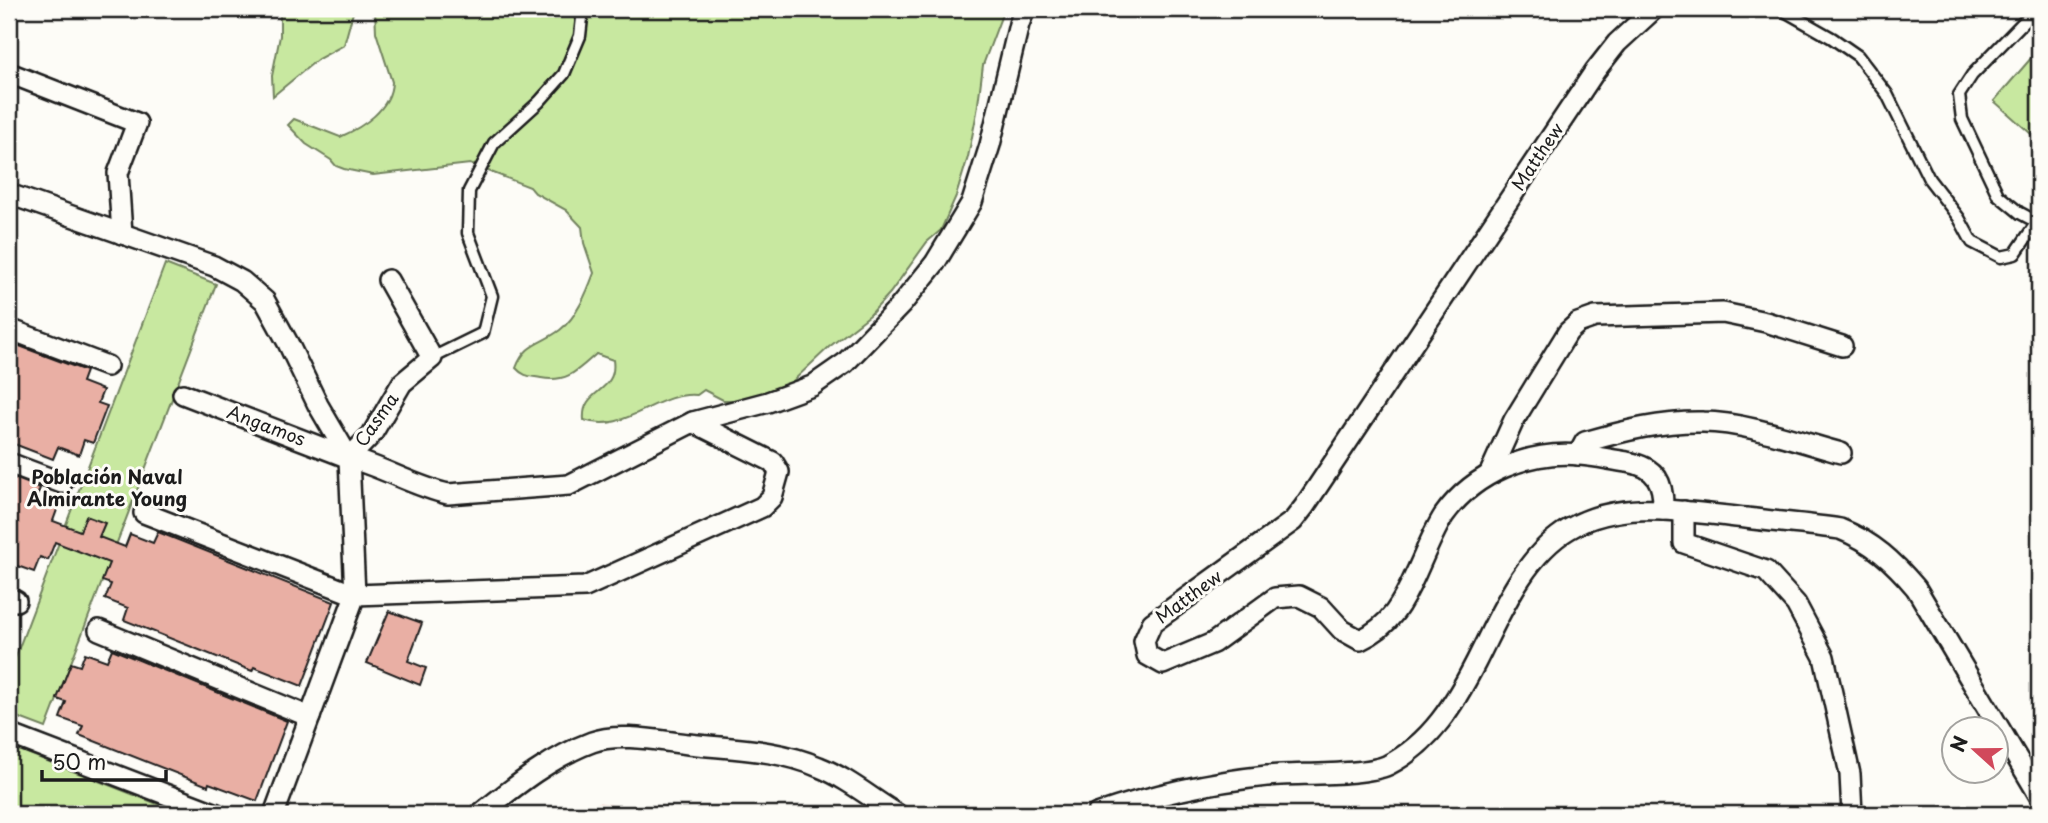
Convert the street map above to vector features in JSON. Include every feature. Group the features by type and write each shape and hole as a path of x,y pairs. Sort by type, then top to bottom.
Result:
{"street":[{"name":"Angamos","path":"183,394 369,464 430,490 448,494 569,485 693,422 768,402 812,386 845,363 901,305 935,263 972,202 990,145 1025,9"},
{"name":"Matthew","path":"1654,9 1617,43 1595,71 1299,514 1152,623 1144,641 1147,655 1163,664 1213,643 1275,598 1298,596 1321,607 1342,630 1360,640 1376,633 1402,603 1445,515 1463,495 1490,474 1524,460 1578,454 1636,463 1648,468 1660,481 1663,510"},
{"path":"9,73 136,123 118,173 122,234"},
{"path":"9,194 214,266 242,281 265,301 289,343 318,405 349,458 355,596 274,814"},
{"path":"388,280 432,358"},
{"path":"1490,474 1514,420 1568,332 1578,323 1595,317 1723,313 1766,322 1842,346"},
{"path":"9,329 107,366"},
{"name":"Casma","path":"349,458 372,434 402,383 432,358"},
{"path":"1578,454 1585,442 1606,436 1651,425 1703,421 1767,433 1841,453"},
{"path":"144,513 355,596 585,587 762,507 772,497 779,472 773,461 693,422"},
{"path":"9,463 62,483"},
{"path":"1097,814 1187,788 1253,778 1362,771 1386,766 1430,734 1452,706 1510,594 1527,569 1551,544 1567,530 1588,519 1616,512 1663,510 1840,529 1860,537 1878,549 1897,565 1916,588 2039,795"},
{"path":"1684,511 1684,542 1766,571 1796,604 1824,657 1850,774 1852,814"},
{"path":"99,630 310,717"},
{"path":"9,733 217,814"},
{"path":"480,814 570,751 595,740 623,738 768,752 798,759 821,768 897,814"}],"lane":[{"path":"432,358 483,333 492,296 468,233 469,191 494,143 539,102 564,74 580,36 583,9"},
{"path":"1782,9 1858,56 1886,94 1929,179 1959,218 1972,242 2001,257 2015,254 2038,223 1997,195 1962,119 1959,95 1972,75 2036,9"}],"shaded area":[{"path":"599,802 663,814 576,814"}],"green space":[{"path":"280,9 354,9 344,45 318,59 273,96 272,76 280,36"},
{"path":"375,9 1004,9 983,65 968,157 956,196 941,230 927,242 890,293 870,315 829,347 792,382 749,400 723,400 704,390 697,395 668,399 627,418 599,423 584,420 585,410 588,402 610,379 613,360 596,354 572,374 558,379 527,376 516,368 524,353 560,330 572,318 594,273 584,243 582,227 566,210 535,193 530,187 470,164 373,175 344,169 306,144 288,125 294,119 340,137 374,116 387,101 392,82 376,32"},
{"path":"2039,49 2039,141 1994,101"},
{"path":"165,264 216,284 46,728 9,714 9,674"},
{"path":"9,746 183,814 9,814"}],"building":[{"path":"9,342 86,371 82,382 103,390 98,403 107,406 93,443 84,440 79,455 58,447 53,459 9,442"},
{"path":"9,476 40,488 36,499 58,507 53,521 80,531 86,516 105,523 99,537 125,547 130,534 153,543 158,532 334,602 302,686 254,667 252,671 124,620 128,608 105,599 111,584 102,581 109,563 55,542 48,560 40,557 34,572 9,563"},
{"path":"389,611 422,623 408,661 426,668 420,685 367,663"},
{"path":"112,649 287,721 257,801 209,783 208,786 79,735 83,726 60,718 66,702 57,699 71,663 80,666 85,653 107,661"}],"district":[{"name":"Población Naval Almirante Young","path":"107,488"}]}
